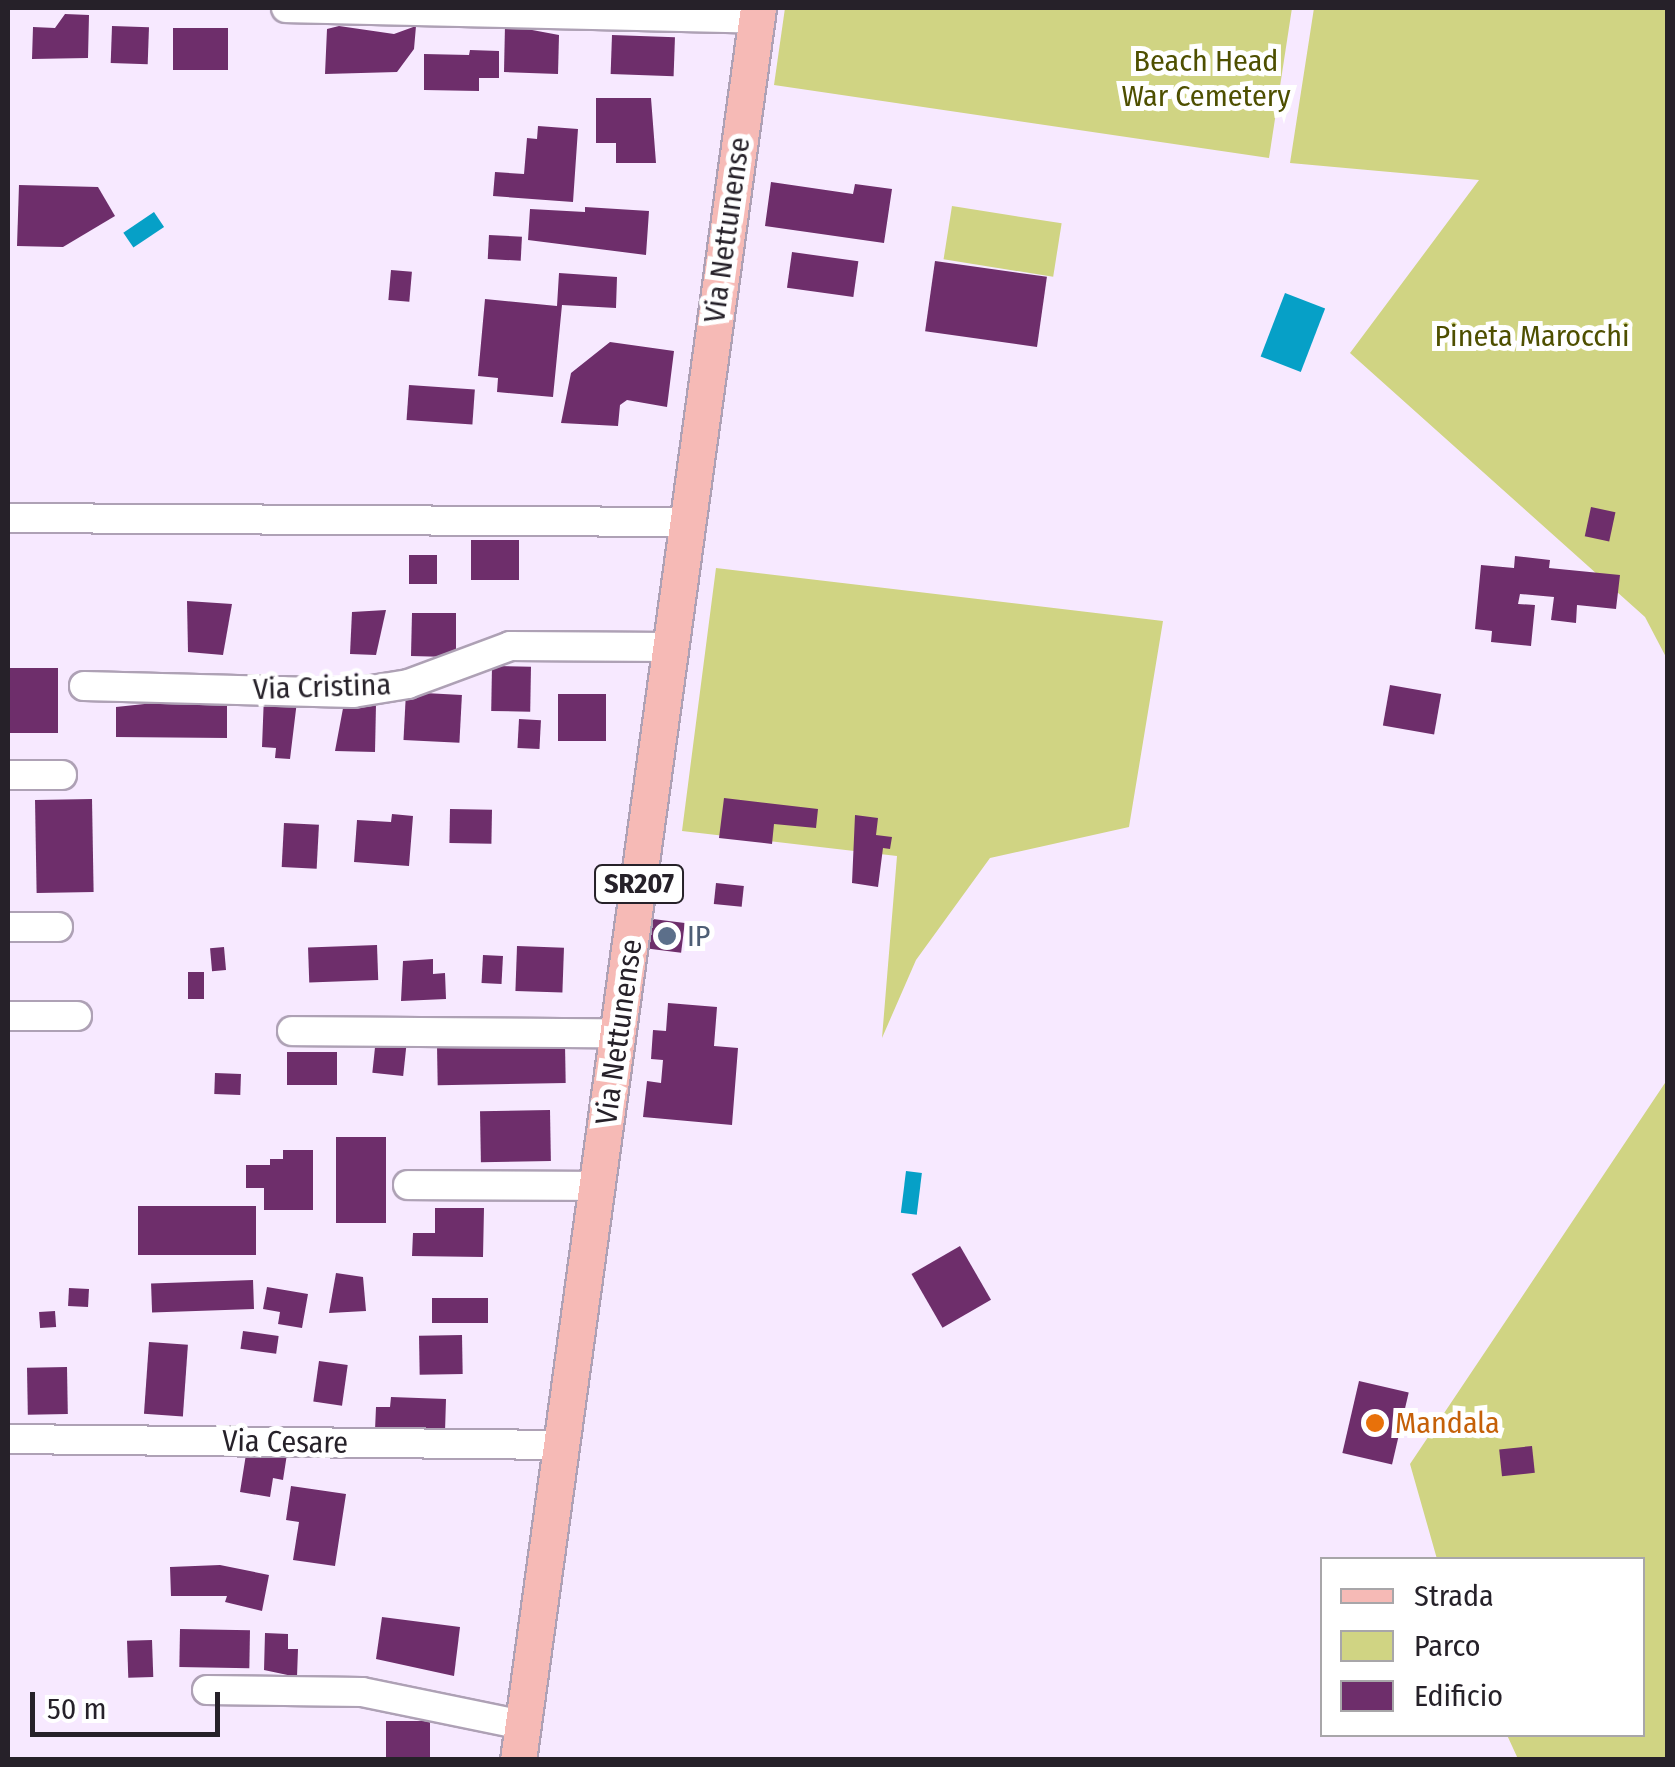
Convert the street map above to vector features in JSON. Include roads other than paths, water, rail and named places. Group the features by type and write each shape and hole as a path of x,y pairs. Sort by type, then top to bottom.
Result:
{"main road":[{"name":"Via Nettunense","path":"521,1742 757,13"}],"street":[{"path":"286,8 757,13"},
{"path":"8,518 688,522"},
{"name":"Via Cristina","path":"84,686 354,693 408,684 510,646 671,647"},
{"path":"8,775 62,775"},
{"path":"8,927 58,928"},
{"path":"8,1016 77,1016"},
{"path":"292,1031 619,1033"},
{"path":"408,1185 598,1186"},
{"name":"Via Cesare","path":"8,1439 563,1445"},
{"path":"207,1690 356,1691 521,1742"}],"water":[{"path":"154,212 164,227 133,248 123,233"},
{"path":"1285,293 1325,308 1301,372 1261,356"},
{"path":"906,1171 922,1173 917,1215 901,1213"}],"place":[{"name":"IP","path":"667,936"},
{"name":"Mandala","path":"1375,1423"}],"park label":[{"name":"Beach Head War Cemetery","path":"1206,78"},
{"name":"Pineta Marocchi","path":"1532,336"}]}
